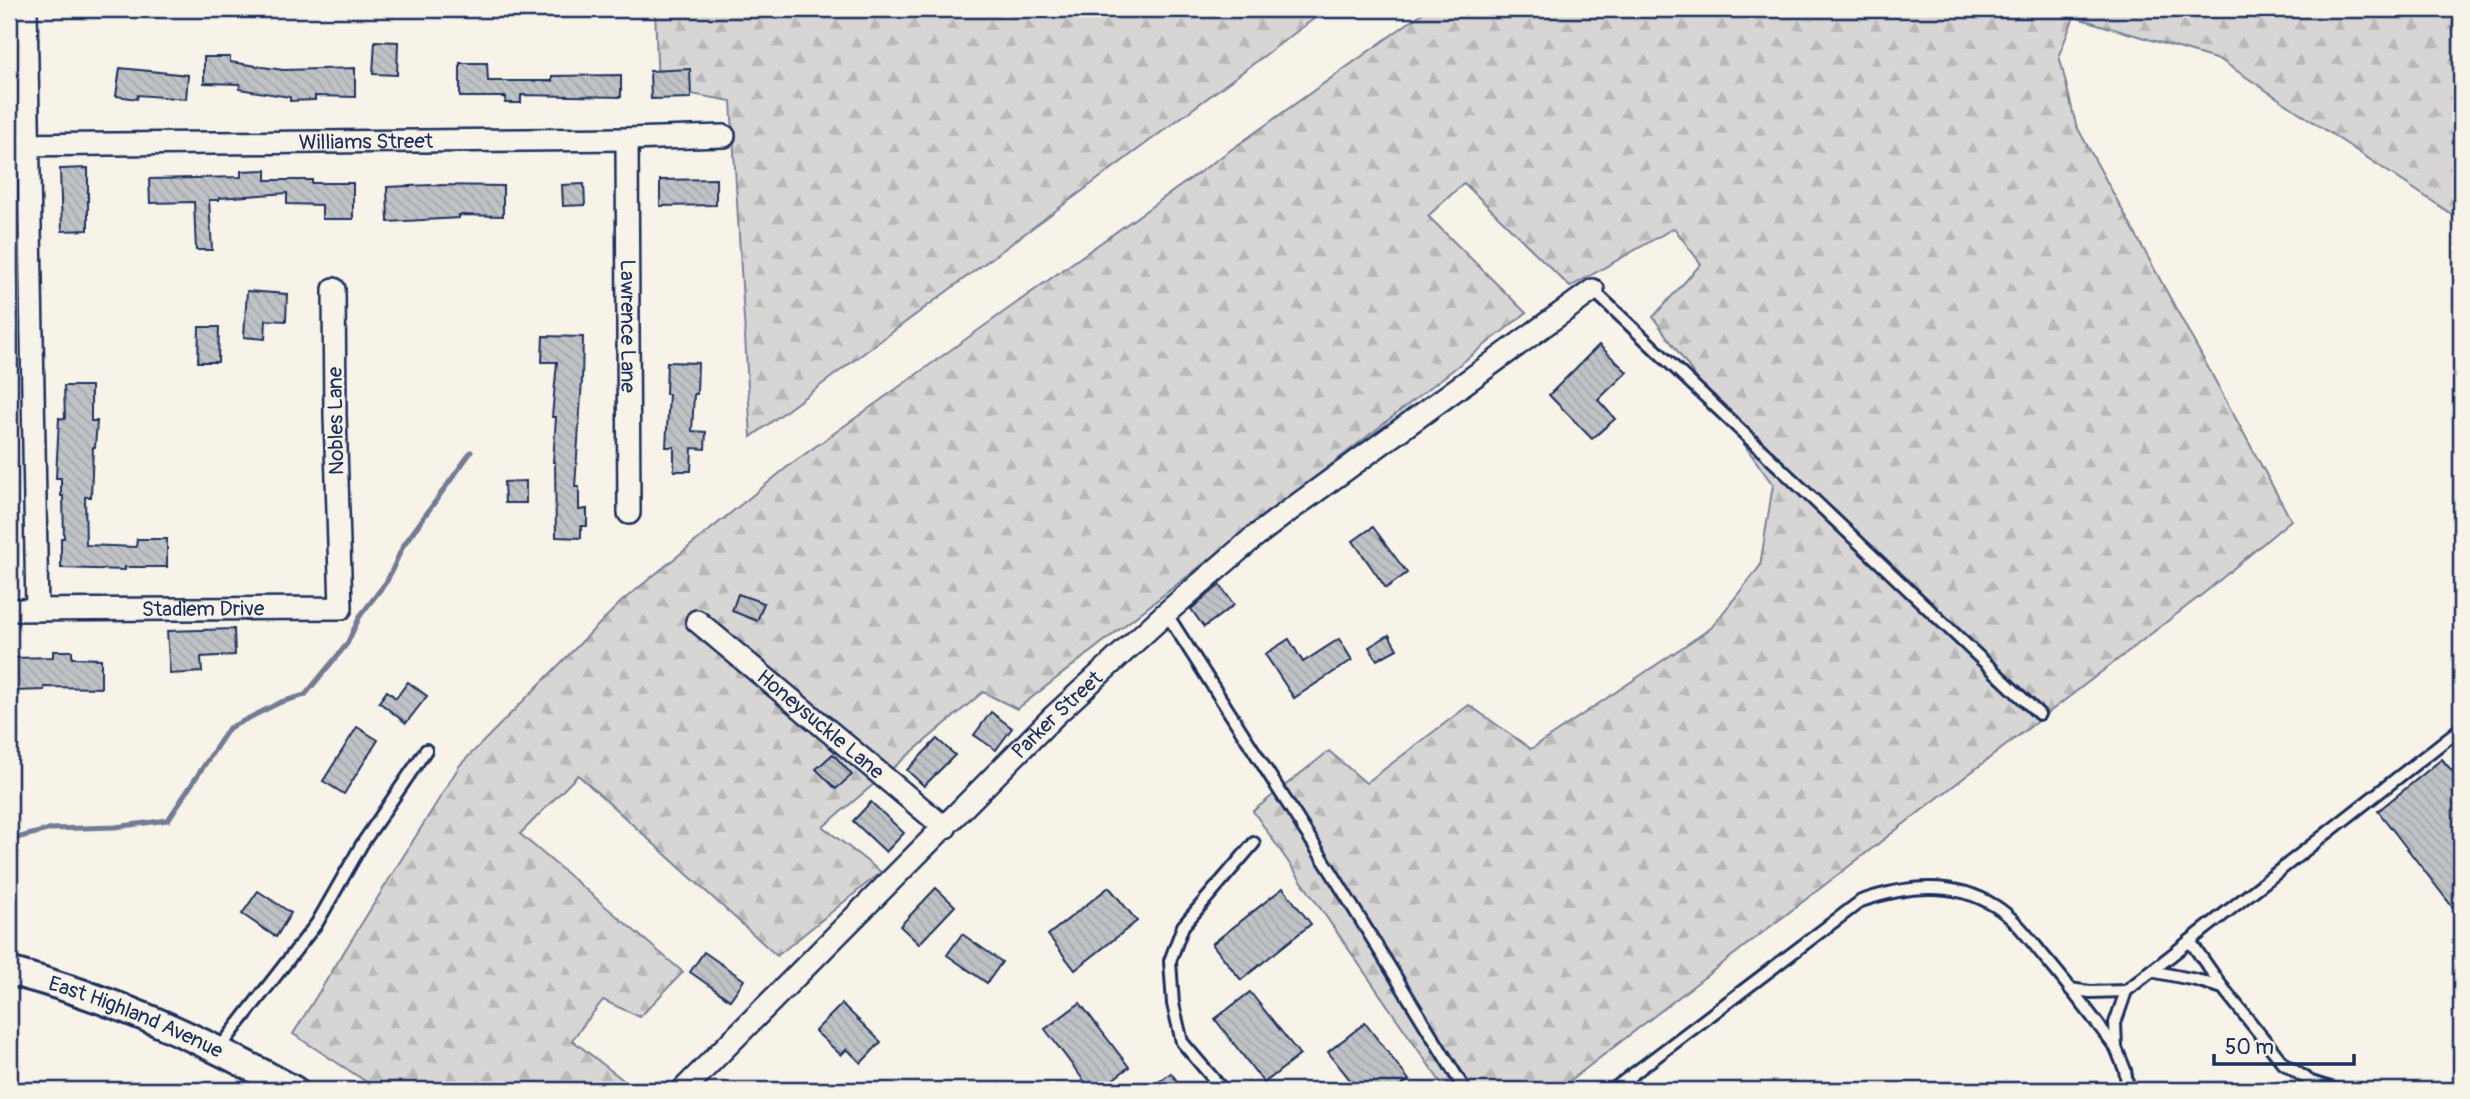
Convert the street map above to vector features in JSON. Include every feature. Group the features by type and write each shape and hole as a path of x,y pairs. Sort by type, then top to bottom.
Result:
{"street":[{"path":"26,9 18,145 37,610"},
{"name":"Williams Street","path":"18,145 724,136"},
{"name":"Lawrence Lane","path":"627,139 629,513"},
{"name":"Nobles Lane","path":"334,289 339,552"},
{"name":"Parker Street","path":"683,1090 1054,716 1166,613 1253,538 1290,510 1593,290"},
{"name":"Stadiem Drive","path":"9,610 341,608 339,552"},
{"name":"Honeysuckle Lane","path":"696,621 945,828"},
{"name":"East Highland Avenue","path":"9,971 101,998 153,1019 219,1049 294,1090"}],"lane":[{"path":"1593,290 2039,714"},
{"path":"1166,613 1332,873 1465,1090"},
{"path":"2116,1048 2115,1023 2126,991 2461,728"},
{"path":"219,1049 317,923 362,844 426,750"},
{"path":"1223,1090 1182,1042 1173,1004 1170,961 1183,926 1254,844"},
{"path":"1612,1090 1861,901 1908,888 1933,888 1975,896 1996,906 2021,928 2116,1048 2125,1070 2128,1090"},
{"path":"2190,941 2223,988 2283,1063 2311,1082 2337,1090"},
{"path":"2151,971 2223,988"},
{"path":"2070,989 2090,992 2126,991"}],"green space":[{"path":"655,9 1327,9 751,437 731,101 658,88"},
{"path":"1428,9 2461,9 2461,225 2453,215 2222,61 2074,17 2059,55 2076,125 2291,520 2208,590 1558,1090 1446,1090 1253,811 1329,751 1366,783 1469,705 1531,749 1711,628 1760,566 1773,485 1653,317 1701,264 1674,228 1570,287 1464,183 1428,216 1526,313 1017,709 983,692 823,827 881,872 777,956 578,775 520,834 683,972 640,1017 603,1000 572,1040 636,1090 379,1090 293,1034 460,765 621,602 791,464"}],"building":[{"path":"375,41 398,42 397,75 373,74"},
{"path":"204,57 230,57 230,62 283,70 355,68 355,97 315,96 315,100 290,101 290,97 239,89 240,84 204,83"},
{"path":"460,63 487,63 488,81 552,81 552,76 621,75 621,97 521,95 521,103 505,103 506,97 460,97"},
{"path":"120,68 188,75 186,99 116,96"},
{"path":"690,69 691,98 651,99 650,71"},
{"path":"88,168 88,230 62,231 60,169"},
{"path":"266,170 266,180 353,183 353,219 322,219 322,205 287,204 287,193 219,198 209,200 212,250 196,250 194,202 150,203 149,179 241,177 241,171"},
{"path":"716,179 716,205 660,206 660,180"},
{"path":"584,184 585,205 563,206 562,185"},
{"path":"503,186 503,216 459,215 459,218 388,222 387,187"},
{"path":"247,291 287,294 286,321 266,320 265,339 244,337"},
{"path":"199,327 219,327 218,362 198,362"},
{"path":"543,336 583,337 575,487 579,487 579,510 587,509 587,526 581,526 581,538 556,537 553,462 556,417 552,417 557,362 542,362"},
{"path":"1599,345 1627,372 1598,400 1615,419 1592,439 1549,395"},
{"path":"667,362 698,363 692,431 706,432 705,449 692,448 691,471 674,471 674,447 666,447 669,394 666,394"},
{"path":"64,386 91,386 91,421 97,421 91,497 85,497 86,545 136,547 137,539 167,539 167,567 125,567 125,570 61,568 61,538 64,538 63,496 61,478 56,478 59,418 65,419"},
{"path":"526,481 526,503 505,503 504,482"},
{"path":"1373,527 1407,573 1386,588 1353,541"},
{"path":"1220,585 1234,605 1204,627 1191,609"},
{"path":"738,594 764,603 757,621 732,611"},
{"path":"234,629 235,655 201,657 202,672 170,674 167,631"},
{"path":"1389,635 1397,649 1377,660 1369,647"},
{"path":"1289,639 1303,662 1339,639 1352,660 1294,698 1265,654"},
{"path":"53,651 72,651 72,658 101,659 101,688 44,687 44,690 15,691 14,658 53,657"},
{"path":"408,682 427,696 406,723 379,702 387,691 396,698"},
{"path":"991,712 1012,728 996,750 974,735"},
{"path":"357,727 378,740 344,794 323,781"},
{"path":"937,739 955,755 924,786 907,770"},
{"path":"833,754 852,775 836,789 816,769"},
{"path":"2442,759 2461,782 2461,918 2378,811"},
{"path":"871,802 904,833 886,852 853,821"},
{"path":"1109,887 1137,921 1075,970 1048,935"},
{"path":"936,888 955,906 919,944 900,926"},
{"path":"1283,888 1311,924 1241,980 1212,944"},
{"path":"258,891 291,913 276,937 242,914"},
{"path":"962,934 1002,962 987,983 947,955"},
{"path":"704,952 744,980 730,1000 690,972"},
{"path":"1250,992 1300,1055 1264,1083 1215,1019"},
{"path":"1080,1003 1129,1067 1099,1090 1091,1090 1045,1029"},
{"path":"842,1004 881,1042 861,1063 847,1049 841,1055 815,1031"},
{"path":"1365,1023 1409,1080 1395,1090 1358,1090 1328,1052"},
{"path":"1171,1073 1184,1090 1148,1090"}],"waterway":[{"path":"9,840 51,829 115,827 168,820 229,728 281,702 305,695 347,644 360,616 387,581 403,546 471,452"}]}
